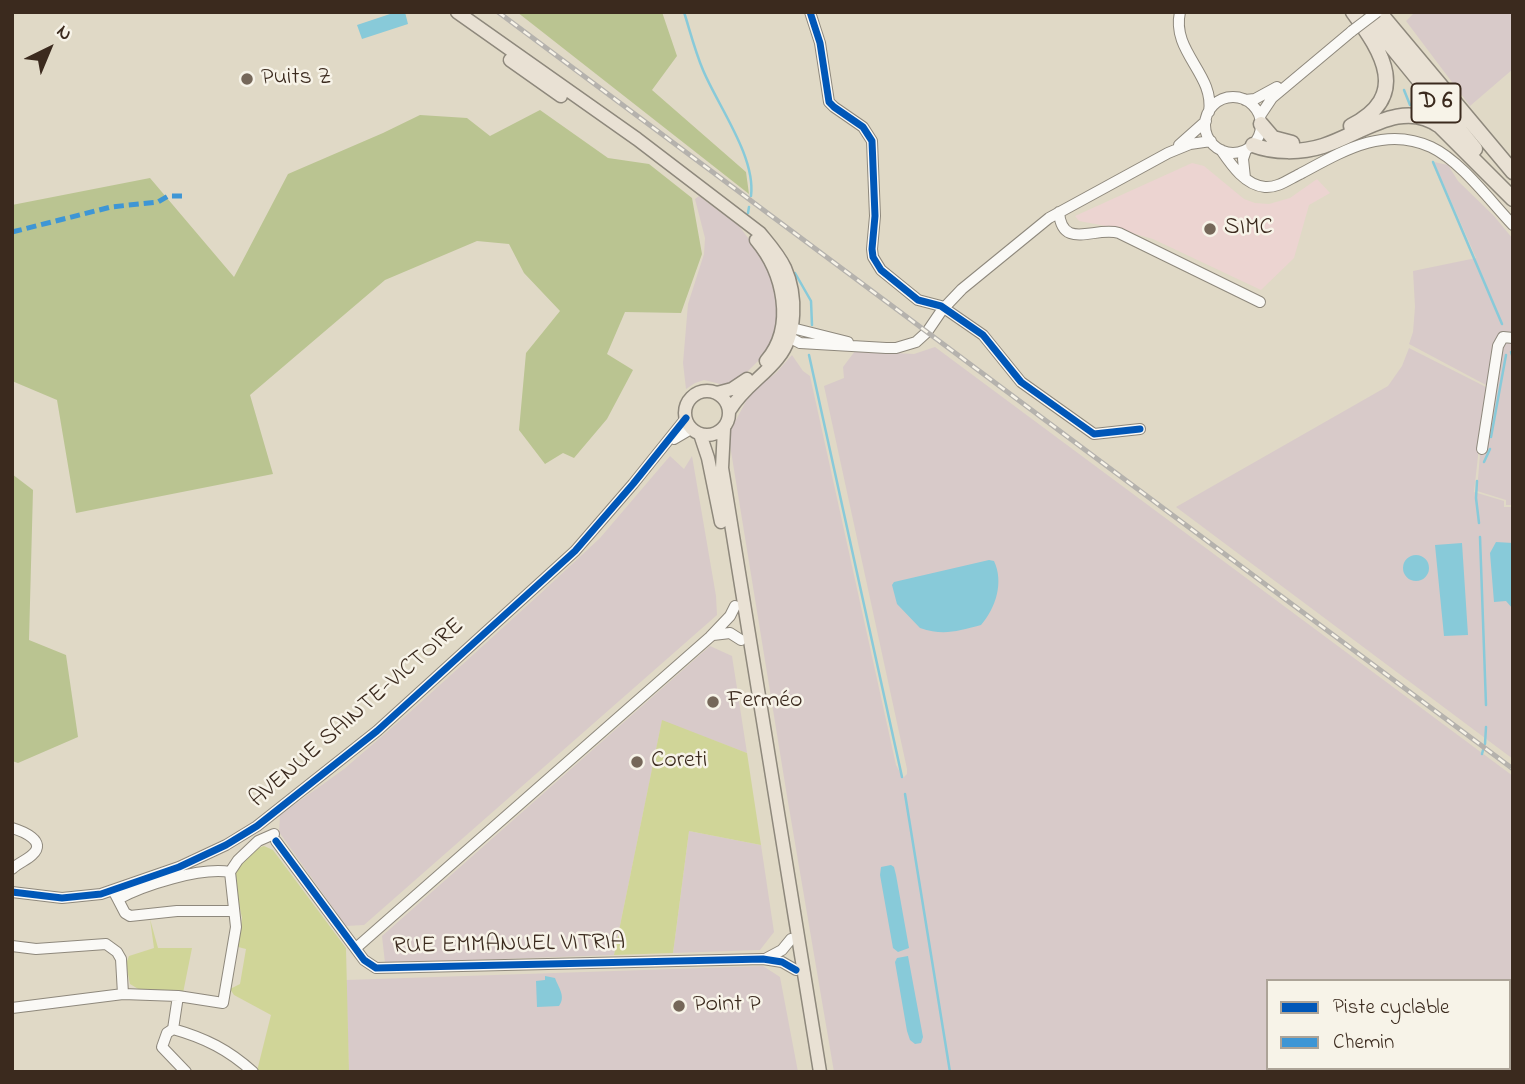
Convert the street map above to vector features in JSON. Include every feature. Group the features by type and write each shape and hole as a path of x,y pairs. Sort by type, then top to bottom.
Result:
{"highway":[{"path":"1260,120 1273,138 1286,143 1303,143 1353,125 1378,107 1385,94 1386,70 1376,46 1353,12"},
{"name":"D 6","path":"1363,12 1423,88 1513,190"},
{"name":"D 6","path":"1378,12 1513,172"},
{"path":"1389,12 1489,145"},
{"path":"1249,148 1306,150 1331,143 1388,118 1399,115 1417,116 1440,126 1513,199"}],"main road":[{"path":"446,12 533,77 693,183"},
{"path":"457,12 637,139 724,206 759,243 771,261 782,289 783,317 787,331 776,360 747,386 730,410 724,429 713,435 692,427"},
{"path":"787,331 756,371 732,389 717,393 703,391 692,397 686,407 692,427 704,443 716,489 812,1072"},
{"path":"717,393 730,410"},
{"path":"724,429 722,468 727,507 820,1072"}],"street":[{"path":"810,12 820,43 829,102 863,127 870,135 873,145 875,216 872,249 880,270 918,300 944,308 983,335 1012,373 1036,395 1094,434 1140,429"},
{"path":"1180,12 1178,29 1181,41 1204,80 1210,96 1207,117 1211,141 1245,178 1258,186 1273,187 1358,145 1385,139 1408,140 1431,147 1445,156 1513,225"},
{"path":"1168,153 1188,139 1214,105 1222,100 1255,99 1268,93 1295,76 1378,12"},
{"path":"1245,178 1242,159 1258,139 1260,120 1272,98 1295,76"},
{"path":"1204,80 1215,90 1240,99 1257,110 1260,120"},
{"path":"787,331 870,347 896,348 916,342 927,332 944,308 982,272 1059,212 1168,153 1190,144 1211,141"},
{"path":"1221,150 1235,153 1249,148"},
{"path":"1059,212 1062,225 1068,233 1119,233 1260,302"},
{"path":"1482,449 1498,346 1503,337 1513,338"},
{"name":"AVENUE SAINTE-VICTOIRE","path":"12,891 62,898 115,895 226,845 257,826 377,730 575,551 665,445 692,427"},
{"path":"356,948 710,637 730,616 735,606"},
{"path":"710,637 726,632 741,640"},
{"path":"267,819 274,837"},
{"path":"257,826 274,837"},
{"path":"12,828 32,836 36,850 31,857 12,869"},
{"path":"12,1008 123,993 178,996 223,1003 236,933 230,872 238,860 258,841 274,837"},
{"name":"RUE EMMANUEL VITRIA","path":"274,837 364,960 376,968 763,959"},
{"path":"230,872 216,869 115,895 125,914 130,916 177,911 234,911"},
{"path":"763,959 778,953 791,939"},
{"path":"12,946 36,949 106,944 117,952 121,959 123,993"},
{"path":"763,959 782,962 796,970"},
{"path":"178,996 173,1029 167,1033 162,1047 186,1072"},
{"path":"173,1029 226,1049 253,1072"}],"shaded area":[{"path":"1415,12 1513,12 1513,69 1470,106 1406,21"},
{"path":"1434,162 1448,165 1458,181 1513,239 1513,505 1506,505 1506,500 1477,491 1485,393 1474,492 1504,501 1504,507 1513,507 1513,759 1176,507 1388,386 1402,366 1409,348 1486,387 1409,344 1415,307 1413,271 1476,258"},
{"name":"SIMC","path":"1192,163 1204,166 1244,199 1255,203 1269,204 1290,198 1317,179 1330,193 1309,205 1294,258 1261,290 1153,239 1079,221 1075,216"},
{"path":"699,196 739,226 767,263 777,290 778,315 773,338 761,358 744,375 724,385 704,380 686,389 683,363 688,304 704,254 705,238 695,199"},
{"path":"935,347 1513,776 1513,1072 834,1072 729,439 730,431 751,392 776,373 792,355 810,376 896,765 903,778 907,769 824,386 844,378 843,367 855,351 914,354"},
{"path":"670,456 684,469 692,456 717,615 364,925 346,926 279,832 280,815 344,769 541,593 600,538"},
{"path":"710,646 732,656 747,753 662,721 614,955 385,963 382,936"},
{"path":"689,831 761,845 774,932 760,950 673,953"},
{"path":"763,966 780,977 798,1072 349,1072 346,980"}],"green space":[{"path":"517,12 662,12 677,56 652,90 746,172 749,194"},
{"path":"540,110 608,158 649,164 692,198 702,254 681,313 625,312 607,354 633,370 607,419 574,458 563,453 545,464 519,430 526,353 560,311 524,273 509,244 477,241 385,280 250,395 273,474 76,513 57,400 12,381 12,205 150,178 234,277 288,174 420,115 467,118 490,136"},
{"path":"12,474 33,490 29,640 66,655 78,737 18,763 12,761"},
{"path":"662,720 747,753 761,845 689,831 673,953 614,955"},
{"path":"264,846 273,850 346,948 349,1072 257,1071 271,1015 234,995 230,989 240,984 246,949 238,947 242,918 233,876 246,858"},
{"path":"150,919 158,948 192,948 183,993 140,990 130,984 126,964 129,956 154,948"}],"water":[{"path":"396,12 405,12 408,24 362,39 357,25"},
{"path":"1496,542 1513,543 1513,609 1506,601 1494,602 1490,553"},
{"path":"1462,543 1468,635 1444,636 1435,545"},
{"path":"1416,555 1425,559 1429,568 1425,577 1416,581 1407,577 1403,568 1407,559"},
{"path":"994,561 997,569 998,586 991,611 981,625 950,632 920,628 897,604 892,585 894,582"},
{"path":"891,865 896,875 909,948 898,952 893,948 880,875 881,867"},
{"path":"908,956 923,1037 921,1043 915,1044 910,1040 907,1031 895,962 897,958"},
{"path":"545,976 555,978 562,996 559,1006 537,1007 536,981 545,980"}],"waterway":[{"path":"684,12 703,70 742,148 748,165 751,196"},
{"path":"1404,90 1410,105"},
{"path":"1433,162 1502,324"},
{"path":"748,213 749,207"},
{"path":"795,273 811,301 812,325"},
{"path":"1511,352 1513,358"},
{"path":"809,355 902,777"},
{"path":"1491,437 1506,355"},
{"path":"1484,462 1490,449"},
{"path":"1477,481 1479,523"},
{"path":"1480,537 1486,705"},
{"path":"1485,744 1486,727"},
{"path":"1482,754 1483,750"},
{"path":"905,794 950,1072"}],"railway":[{"path":"498,12 1513,769"}],"marked path":[{"path":"12,232 111,207 158,202 168,196 185,196"}],"cycle path":[{"path":"810,12 820,43 829,102 863,127 872,141 875,216 872,249 873,257 881,270 918,300 941,306 983,335 1021,382 1094,434 1140,429"},
{"path":"12,892 62,898 101,894 179,867 226,845 257,826 377,731 575,551 686,418"},
{"path":"276,841 364,960 376,968 763,959 782,962 796,970"}],"place":[{"name":"Puits Z","path":"247,79"},
{"name":"SIMC","path":"1210,229"},
{"name":"Ferméo","path":"713,702"},
{"name":"Coreti","path":"637,762"},
{"name":"Point P","path":"679,1006"}]}
